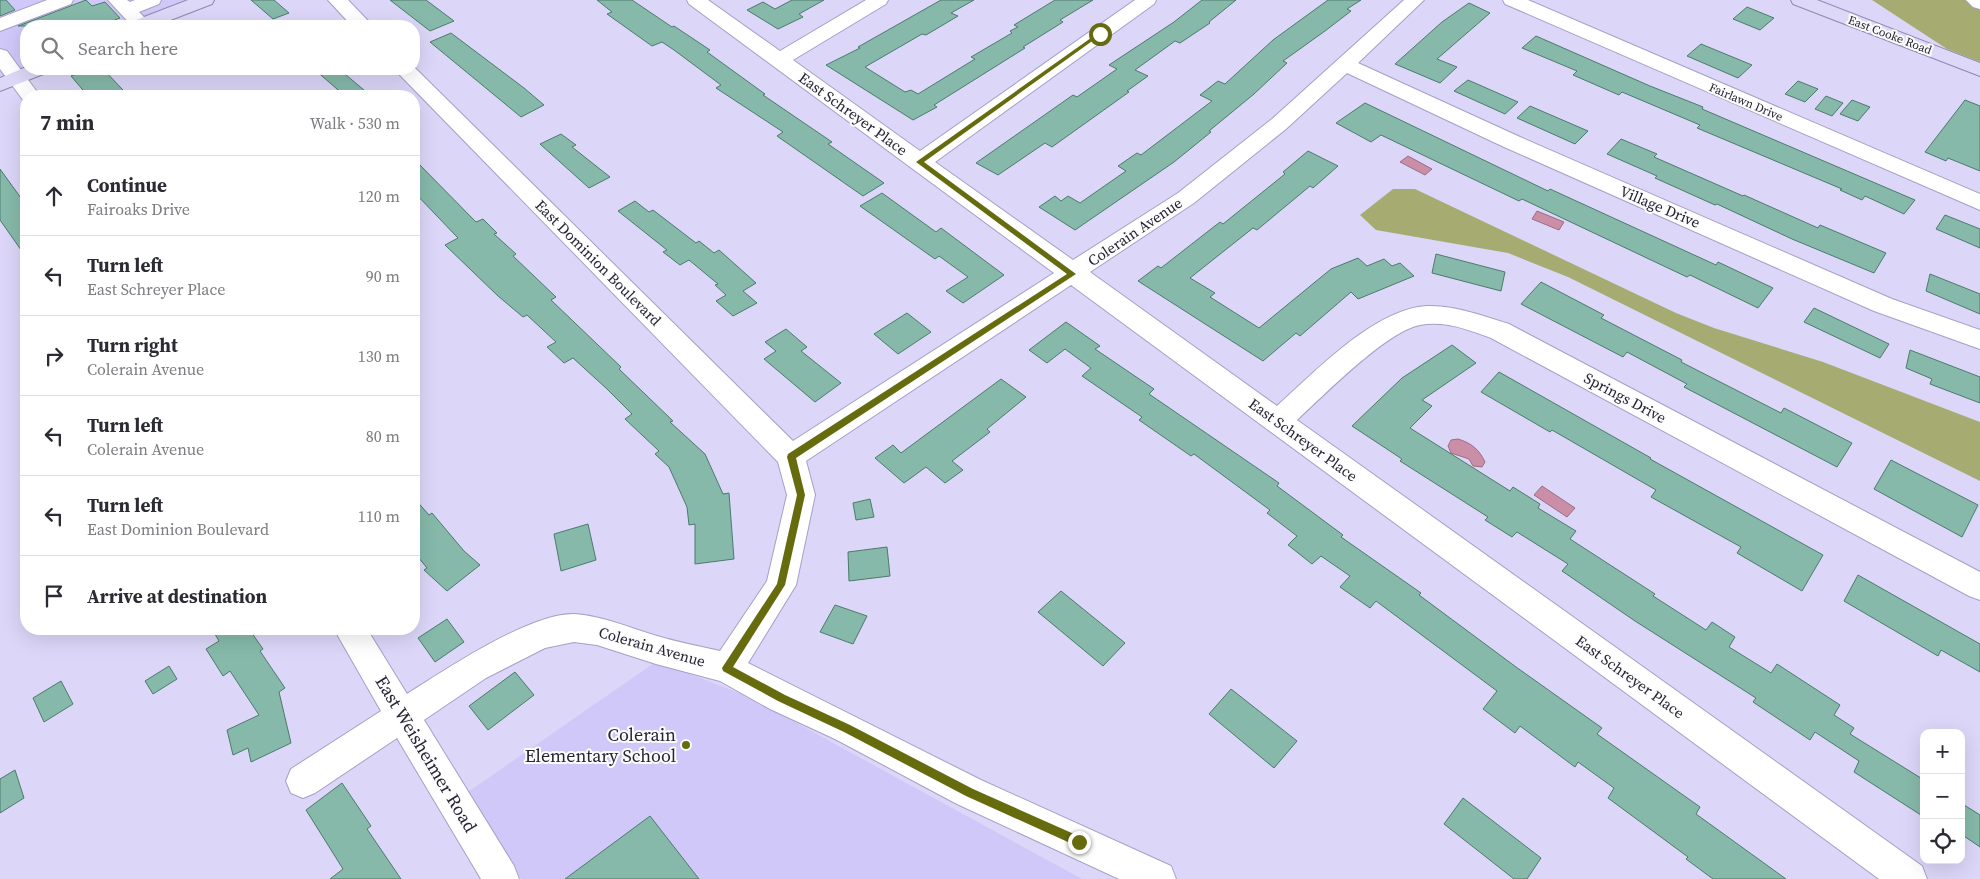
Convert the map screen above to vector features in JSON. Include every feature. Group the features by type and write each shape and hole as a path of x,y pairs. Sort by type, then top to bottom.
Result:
{"main road":[{"path":"131,16 205,0"},
{"name":"East Cooke Road","path":"1800,0 1980,70"}],"street":[{"path":"0,25 64,0"},
{"path":"131,16 152,0"},
{"path":"337,0 357,20"},
{"name":"East Schreyer Place","path":"696,0 1910,879"},
{"path":"778,60 879,0"},
{"path":"920,162 1147,0"},
{"name":"Colerain Avenue","path":"791,457 1186,198 1279,124 1415,0"},
{"name":"Fairlawn Drive","path":"1512,0 1980,203"},
{"path":"1975,0 1980,3"},
{"name":"Village Drive","path":"1344,64 1512,142 1883,304 1980,340"},
{"path":"11,70 26,90"},
{"name":"East Dominion Boulevard","path":"410,75 791,457"},
{"name":"Springs Drive","path":"1278,422 1385,330 1418,316 1459,317 1500,331 1980,587"},
{"path":"791,457 801,495 781,585 727,668 782,698 847,728 969,792 1158,879"},
{"name":"Colerain Avenue","path":"303,781 402,714 475,668 538,636 562,629 574,628 597,631 656,650 727,668"},
{"name":"East Weisheimer Road","path":"354,635 501,879"}],"shaded area":[{"path":"7,0 204,0 156,20 20,20 20,75 24,75 0,85 0,3"},
{"path":"1408,156 1432,169 1425,175 1400,162"},
{"path":"1537,211 1564,222 1559,230 1532,219"},
{"path":"1458,439 1467,442 1483,457 1485,462 1482,467 1473,466 1469,459 1451,453 1448,446 1451,440"},
{"path":"1542,486 1575,508 1567,517 1534,495"},
{"name":"Colerain Elementary School","path":"657,661 749,697 1082,879 521,879 468,792"}],"green space":[{"path":"1872,0 1980,0 1980,62 1947,49"},
{"path":"1393,189 1415,189 1676,313 1714,328 1823,362 1980,422 1980,481 1568,277 1508,253 1376,230 1360,215"}],"building":[{"path":"0,0 6,0 15,10 0,16"},
{"path":"86,0 92,6 105,2 120,18 115,20 34,20"},
{"path":"251,0 274,0 289,13 273,19"},
{"path":"390,0 426,0 454,21 430,31 420,23 420,20 416,20"},
{"path":"597,0 632,0 672,27 674,26 710,50 707,52 765,94 763,95 832,142 828,144 884,183 863,196 777,136 783,132 716,88 721,85 674,50 662,42 652,46 607,14 612,12"},
{"path":"792,0 824,0 799,14 803,17 778,29 747,10 763,2 775,9"},
{"path":"941,0 974,0 951,13 958,16 926,35 922,34 865,67 905,92 911,90 918,94 975,59 971,57 1012,33 1010,31 1018,27 1014,25 1055,0 1093,0 1060,20 1063,22 1023,47 1025,48 934,105 937,107 913,120 826,65 860,48 858,47"},
{"path":"1202,0 1236,0 1210,23 1180,43 1175,41 1135,70 1148,76 1127,91 1129,92 1052,147 1045,143 998,175 976,163 1073,95 1077,97 1117,69 1109,65 1174,22"},
{"path":"1328,0 1361,0 1347,9 1351,11 1283,61 1287,63 1254,94 1174,162 1075,230 1039,207 1055,196 1061,201 1068,196 1080,203 1126,171 1118,166 1137,153 1141,155 1212,101 1200,95 1218,81 1225,84 1273,40"},
{"path":"1469,3 1490,13 1437,59 1457,67 1440,83 1395,64 1442,22"},
{"path":"1747,7 1774,18 1760,30 1733,19"},
{"path":"451,33 544,105 521,117 430,42"},
{"path":"1536,36 1915,200 1904,214 1865,196 1862,200 1840,190 1842,189 1697,128 1700,125 1622,92 1619,95 1573,75 1577,71 1522,48"},
{"path":"1701,44 1752,65 1738,78 1687,56"},
{"path":"109,75 123,90 83,90 71,76"},
{"path":"321,75 346,75 364,90 338,90"},
{"path":"1468,80 1518,102 1505,114 1454,91"},
{"path":"1798,81 1818,89 1805,102 1785,94"},
{"path":"1826,96 1843,103 1832,116 1815,109"},
{"path":"1852,100 1870,107 1858,121 1840,114"},
{"path":"1965,100 1980,106 1980,171 1948,158 1946,161 1925,152"},
{"path":"1365,103 1548,191 1550,189 1716,265 1718,262 1773,288 1758,308 1690,275 1687,277 1522,199 1519,201 1381,135 1371,142 1336,123"},
{"path":"1530,106 1588,131 1575,144 1517,118"},
{"path":"561,134 576,145 572,147 610,177 589,188 540,144"},
{"path":"1621,139 1657,154 1654,157 1743,196 1818,228 1820,225 1886,253 1874,273 1792,239 1655,178 1657,176 1607,154"},
{"path":"1308,151 1338,166 1313,188 1310,186 1257,230 1253,228 1190,278 1215,293 1210,297 1259,328 1331,269 1358,258 1367,266 1384,259 1392,266 1400,263 1414,276 1358,299 1351,292 1300,336 1296,333 1263,361 1138,281 1158,266 1161,268 1220,222 1223,224 1285,174 1283,172"},
{"path":"420,165 476,222 483,219 497,233 494,234 516,254 513,256 556,297 551,300 621,367 619,369 673,421 670,422 705,454 723,494 729,493 734,559 695,564 695,524 689,525 687,507 669,467 655,454 659,451 625,419 632,414 607,389 573,358 564,363 547,347 556,342 527,315 523,317 498,296 445,245 458,238 420,198"},
{"path":"0,169 20,197 20,248 0,220"},
{"path":"882,193 936,232 941,228 1004,275 963,303 946,291 968,277 939,256 935,259 860,206"},
{"path":"635,201 649,212 653,210 696,243 699,241 714,253 719,250 756,283 743,291 757,303 733,316 716,301 726,295 715,285 718,284 689,260 680,265 663,252 667,250 618,211"},
{"path":"1945,215 1980,229 1980,248 1936,229"},
{"path":"1436,254 1505,272 1501,291 1432,273"},
{"path":"1930,274 1980,294 1980,314 1926,291"},
{"path":"1541,282 1604,315 1601,318 1682,360 1681,362 1781,413 1784,408 1852,443 1837,467 1684,387 1687,384 1627,352 1623,357 1521,304"},
{"path":"1814,308 1889,344 1880,358 1804,322"},
{"path":"907,313 931,332 898,354 874,334"},
{"path":"1066,322 1100,346 1095,349 1154,389 1149,394 1279,483 1277,486 1343,535 1341,537 1421,593 1419,595 1602,728 1597,734 1700,807 1696,814 1786,879 1713,879 1686,859 1688,857 1608,798 1614,788 1578,762 1575,767 1520,726 1515,733 1483,709 1497,691 1376,601 1370,608 1340,587 1350,576 1321,556 1312,564 1288,545 1297,536 1267,513 1270,510 1194,454 1191,456 1139,420 1142,417 1082,376 1091,368 1065,349 1047,363 1029,350"},
{"path":"786,329 807,347 801,351 841,383 815,402 764,359 776,351 765,342"},
{"path":"1452,345 1476,363 1422,400 1432,406 1410,428 1510,491 1513,487 1540,504 1538,508 1576,531 1570,539 1655,594 1653,596 1706,630 1712,622 1735,637 1729,647 1771,673 1777,664 1840,705 1834,715 1854,728 1850,734 1920,778 1920,814 1854,772 1859,761 1815,732 1810,740 1753,702 1756,698 1635,621 1562,571 1568,564 1517,532 1512,537 1485,520 1488,517 1400,461 1402,459 1352,426 1402,378"},
{"path":"1910,350 1980,377 1980,403 1930,384 1932,379 1906,368"},
{"path":"1499,372 1823,555 1802,591 1737,553 1741,547 1651,497 1656,490 1552,430 1550,432 1481,392"},
{"path":"1001,379 1026,397 987,429 990,432 952,461 963,470 945,483 926,467 904,483 875,458 893,445 901,453"},
{"path":"1891,460 1978,505 1962,537 1874,489"},
{"path":"870,499 874,517 856,520 853,503"},
{"path":"420,505 429,515 432,513 464,551 480,565 447,591 424,570 427,568 420,559"},
{"path":"588,524 596,560 561,571 554,534"},
{"path":"887,547 890,576 849,581 848,552"},
{"path":"1858,575 1980,644 1980,672 1941,650 1938,656 1844,601"},
{"path":"1061,591 1125,643 1103,666 1038,612"},
{"path":"835,605 867,616 853,644 820,632"},
{"path":"447,619 464,642 435,662 418,638"},
{"path":"216,635 253,635 263,649 260,651 285,688 279,692 291,743 251,762 248,748 233,755 227,730 259,715 230,671 223,676 206,649 219,641"},
{"path":"169,666 177,679 153,694 145,681"},
{"path":"515,672 534,695 488,730 469,706"},
{"path":"61,681 73,704 44,722 33,698"},
{"path":"1231,689 1297,741 1274,768 1209,714"},
{"path":"15,770 24,798 0,813 0,779"},
{"path":"342,783 371,826 367,829 401,879 330,879 343,869 306,810"},
{"path":"1463,798 1541,858 1527,879 1514,879 1444,824"},
{"path":"1965,806 1980,815 1980,847 1965,837"},
{"path":"650,816 699,879 565,879"}],"place":[{"name":"Colerain Elementary School","path":"686,745"}],"route":[{"path":"1079,842 969,792 847,728 782,698 727,668 781,585 801,495 791,457 1072,274 1049,255 920,162 1100,34"}]}
